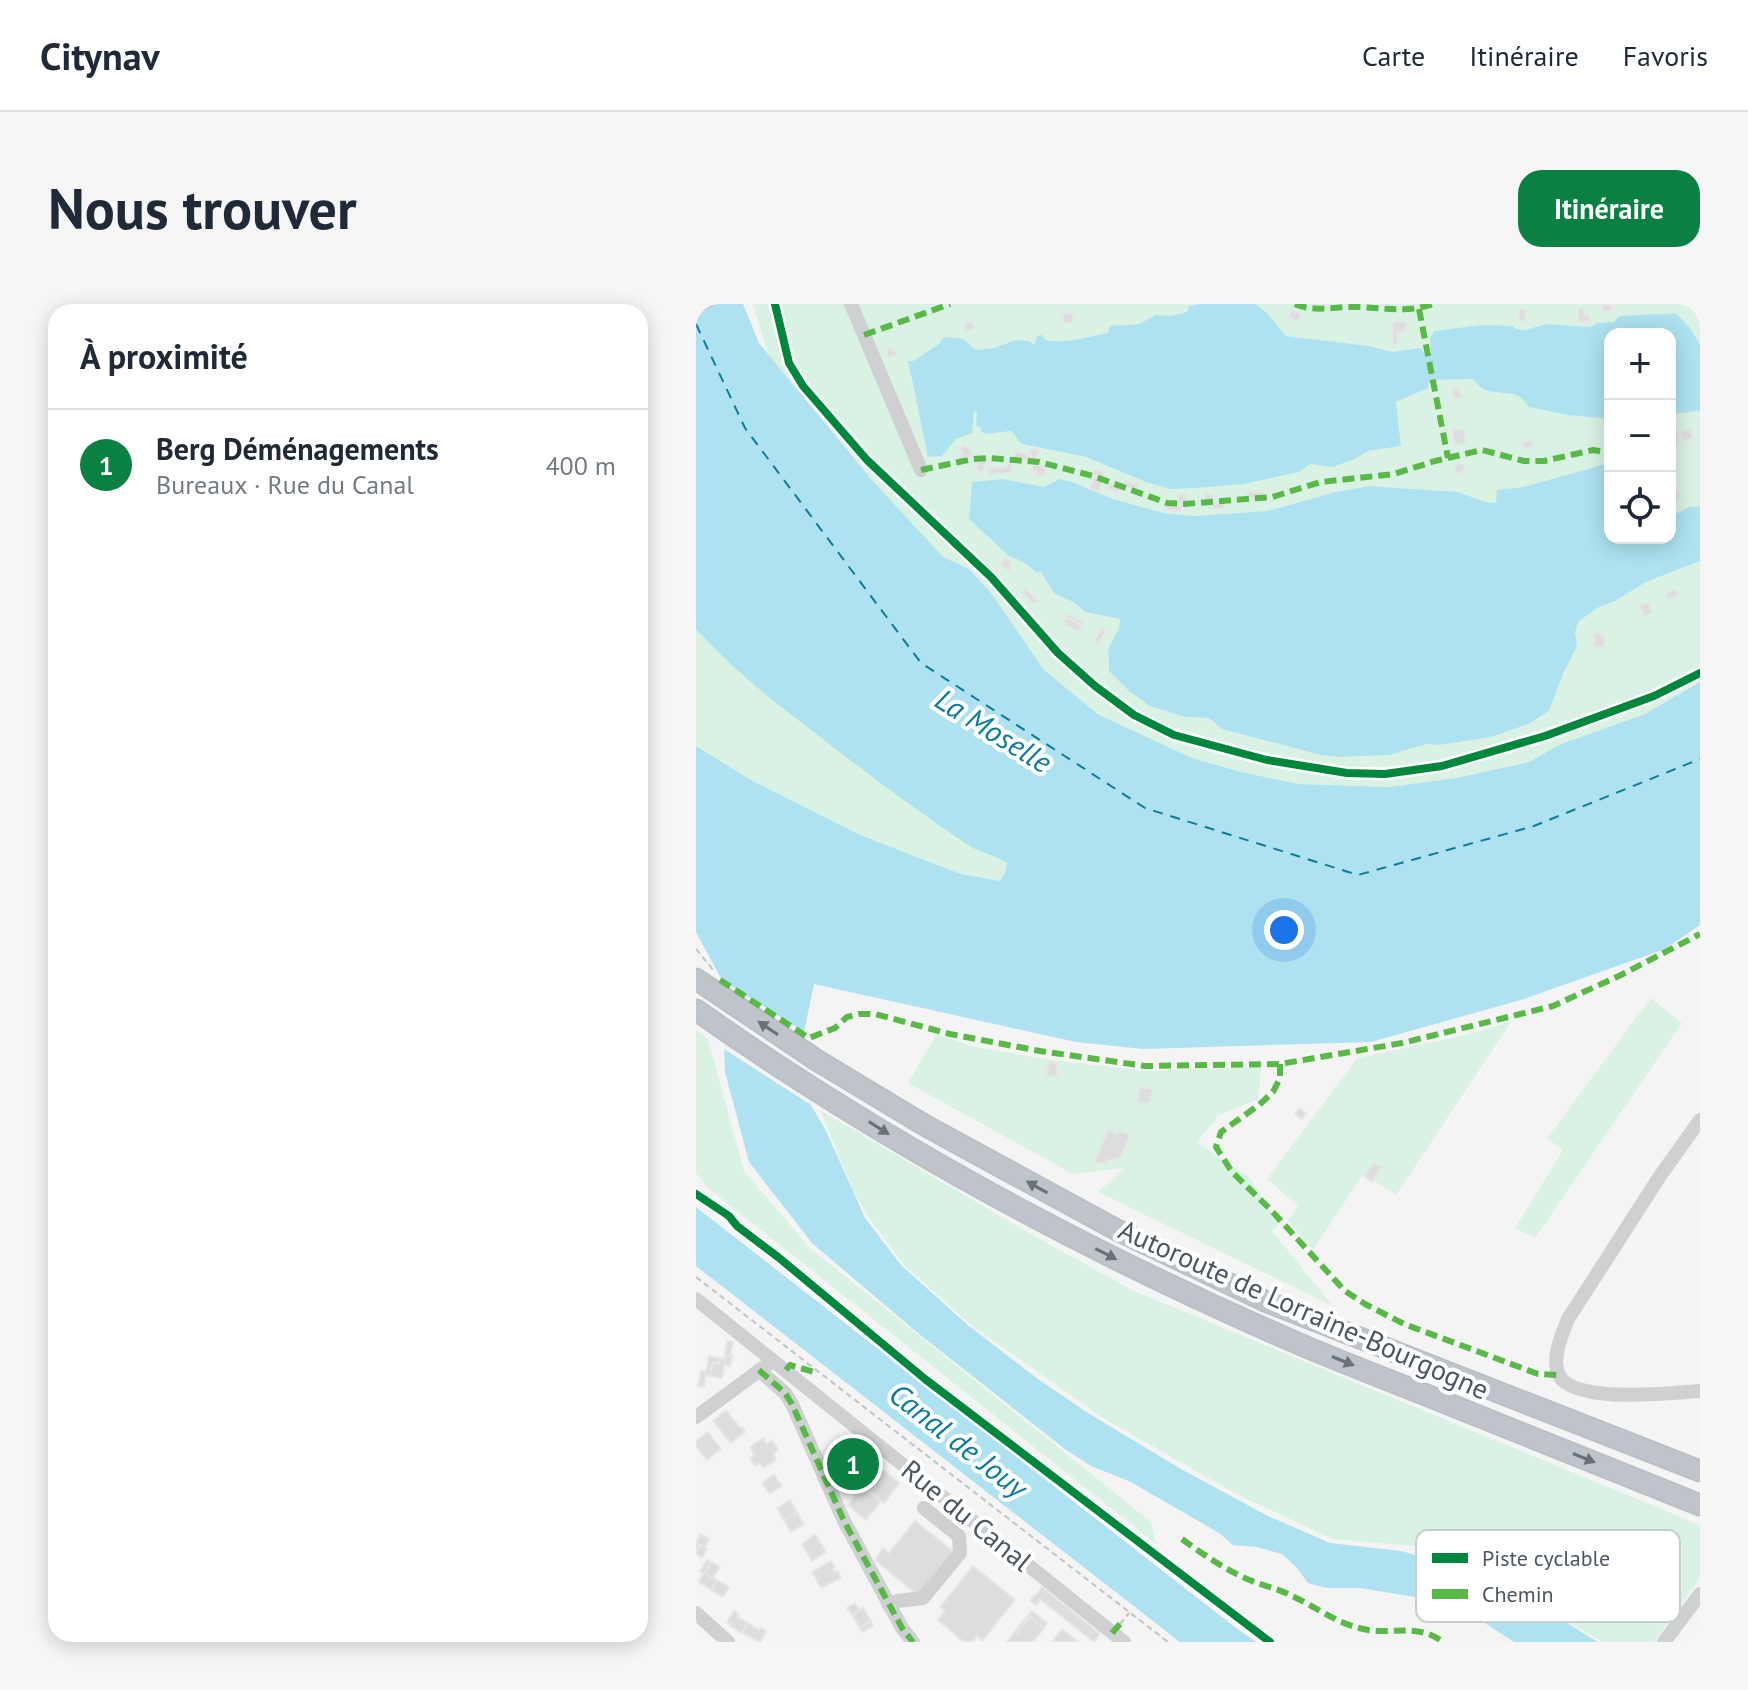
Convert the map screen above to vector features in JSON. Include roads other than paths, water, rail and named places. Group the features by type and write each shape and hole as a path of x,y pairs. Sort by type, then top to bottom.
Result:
{"highway":[{"name":"Autoroute de Lorraine-Bourgogne","path":"696,979 719,987 818,1061 926,1126 1117,1230 1265,1301 1700,1471"},
{"name":"Autoroute de Lorraine-Bourgogne","path":"696,1010 896,1139 1108,1255 1299,1344 1700,1505"}],"street":[{"path":"851,304 921,470"},
{"path":"1700,1120 1568,1319 1558,1343 1557,1363 1558,1375 1567,1385 1592,1393 1615,1395 1700,1391"},
{"name":"Rue du Canal","path":"696,1299 1124,1642"},
{"path":"696,1417 773,1359"},
{"path":"759,1370 785,1393 792,1404 844,1521 902,1628 913,1642"},
{"path":"824,1477 832,1474 848,1449"},
{"path":"889,1605 923,1598 960,1553 959,1536 924,1508"},
{"path":"1680,1621 1700,1594"},
{"path":"696,1613 728,1642"},
{"path":"1664,1642 1679,1622"}],"water":[{"name":"La Moselle","path":"696,304 743,304 759,343 871,479 943,557 969,569 991,593 1044,670 1099,715 1192,758 1299,784 1390,787 1456,778 1529,762 1561,744 1645,714 1700,682 1700,925 1665,949 1521,1000 1371,1042 1143,1049 1076,1042 814,984 804,1032 811,1105 865,1218 901,1265 969,1326 1038,1379 1181,1469 1266,1515 1330,1543 1416,1555 1416,1597 1360,1588 1326,1588 1308,1583 1282,1554 1233,1545 1219,1533 1131,1482 1091,1466 919,1334 812,1243 749,1162 725,1072 722,980 696,932 696,746 751,780 860,835 961,874 1000,881 1007,863 968,845 872,776 753,684 696,629"},
{"path":"1256,304 1286,336 1369,346 1392,352 1421,348 1425,355 1431,354 1430,339 1434,331 1482,325 1513,326 1525,330 1546,324 1591,327 1597,323 1614,322 1619,316 1676,313 1700,345 1700,411 1676,413 1676,328 1604,328 1604,418 1529,407 1516,395 1488,391 1473,379 1436,380 1428,384 1428,388 1396,402 1401,446 1368,451 1333,467 1310,464 1299,472 1244,484 1170,489 1086,457 1022,444 1011,431 986,434 976,426 977,411 974,412 972,433 956,439 942,456 928,457 908,361 913,361 939,344 944,337 963,339 976,350 994,348 1016,340 1033,344 1037,336 1042,335 1045,340 1069,341 1108,333 1110,326 1139,324 1156,315 1171,316 1187,312 1189,306"},
{"path":"1604,465 1604,544 1676,544 1676,514 1689,507 1700,506 1700,561 1646,582 1579,621 1575,632 1577,646 1549,711 1528,724 1491,737 1426,744 1390,755 1321,755 1222,729 1209,718 1185,717 1150,706 1109,671 1108,649 1119,628 1120,619 1085,612 1075,603 1054,593 1040,571 1037,573 1009,556 969,519 972,482 1003,479 1044,487 1060,479 1134,505 1192,516 1268,511 1369,486 1458,492 1496,503 1497,490 1523,487"},
{"name":"Canal de Jouy","path":"696,1207 1256,1642 1180,1642 696,1266"},
{"path":"1483,1622 1565,1622 1598,1642 1514,1642"}],"railway":[{"path":"696,310 711,304"}],"place":[{"name":"Berg Déménagements","path":"853,1464"}]}
